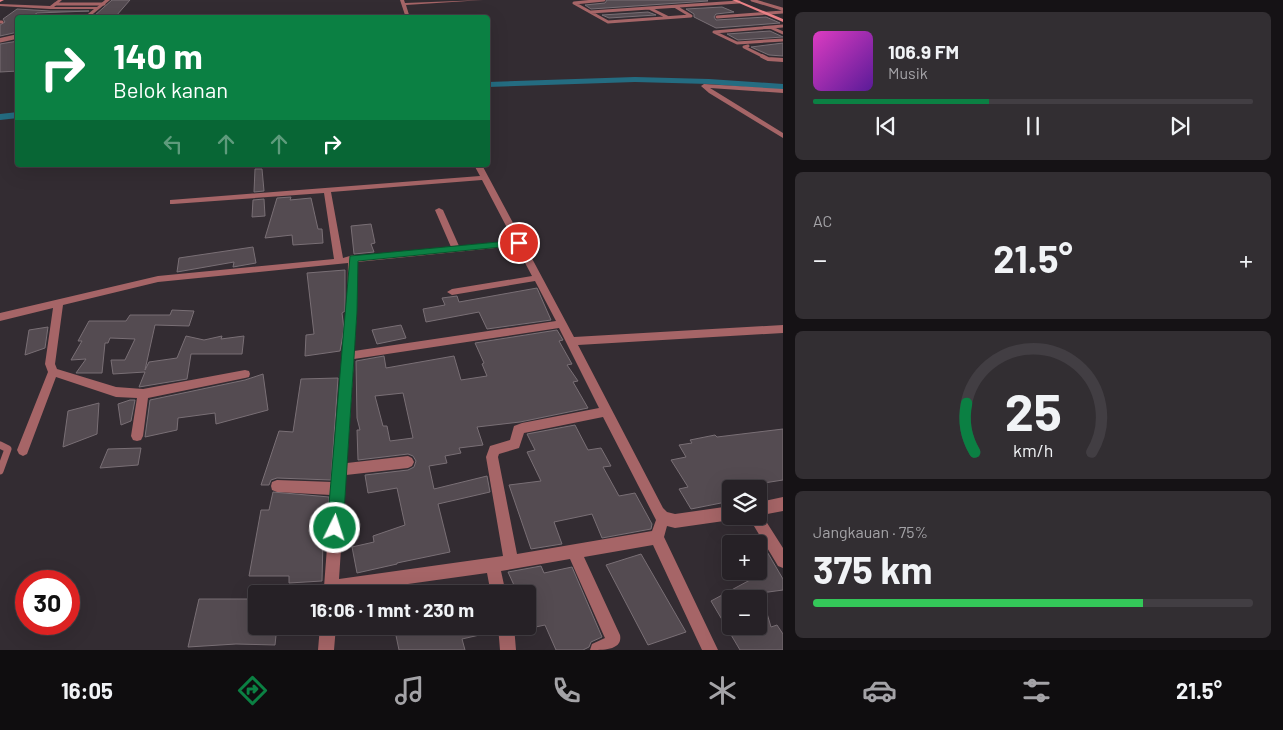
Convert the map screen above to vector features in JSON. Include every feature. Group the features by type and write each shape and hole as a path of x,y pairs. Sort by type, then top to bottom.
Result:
{"street":[{"path":"53,5 60,0"},
{"path":"89,15 108,0"},
{"path":"407,15 402,2 480,0"},
{"path":"738,1 783,21"},
{"path":"0,5 53,5 98,8"},
{"path":"0,40 15,37"},
{"path":"783,91 704,86 783,136"},
{"path":"479,167 571,341 654,507 663,518 676,521 722,514"},
{"path":"172,202 484,178"},
{"path":"327,190 339,260"},
{"path":"439,210 456,248"},
{"path":"0,317 158,279 353,258 519,243"},
{"path":"330,585 348,356 353,258"},
{"path":"452,292 537,278"},
{"path":"58,303 50,364 54,372 116,392 143,394 245,374"},
{"path":"348,356 562,324"},
{"path":"571,341 783,329"},
{"path":"23,450 54,372"},
{"path":"137,436 143,394"},
{"path":"511,561 492,457 494,450 515,444 518,430 522,428 607,412"},
{"path":"340,470 408,462"},
{"path":"277,486 338,490"},
{"path":"767,507 783,504"},
{"path":"663,518 657,537 710,650"},
{"path":"761,525 783,561"},
{"path":"363,585 657,537"},
{"path":"574,551 612,635 613,642 598,650"},
{"path":"493,565 497,585"},
{"path":"326,650 327,635"},
{"path":"507,635 508,650"}],"lane":[{"path":"604,0 574,3 608,22 690,16 676,7"},
{"path":"752,0 783,10"},
{"path":"590,12 738,1"},
{"path":"53,5 104,4"},
{"path":"649,8 668,18"},
{"path":"717,17 767,14 783,10"},
{"path":"783,26 714,32 736,44 783,42"},
{"path":"771,27 783,33"},
{"path":"783,42 744,47 768,59 783,60"},
{"path":"0,445 8,449 0,470"}],"building":[{"path":"112,0 130,0 117,15 95,15"},
{"path":"607,0 708,1 591,9 585,5 605,3"},
{"path":"722,7 734,12 716,14 714,17 716,20 766,17 780,23 716,28 694,17 694,14 686,9"},
{"path":"17,9 89,11 15,15 15,33 0,36 0,25 5,22 3,19"},
{"path":"648,12 656,15 609,18 602,15"},
{"path":"770,31 783,37 738,40 727,34"},
{"path":"15,42 15,71 0,72 0,44"},
{"path":"783,43 783,56 769,55 751,47"},
{"path":"255,169 262,169 264,191 254,192"},
{"path":"291,197 290,200 311,198 318,229 322,229 323,243 293,245 292,235 265,238 277,198"},
{"path":"264,199 265,216 252,217 253,200"},
{"path":"371,224 375,243 371,244 374,252 354,254 351,226"},
{"path":"253,247 256,263 233,267 234,262 177,272 179,258"},
{"path":"345,270 345,311 342,313 344,329 340,351 305,356 306,335 314,334 307,273"},
{"path":"537,288 551,320 487,329 479,312 426,322 423,309 445,305 442,298 457,296 459,302"},
{"path":"172,310 194,311 189,326 155,325 145,370 149,362 177,358 186,336 204,340 222,336 221,339 244,336 242,354 191,354 187,379 139,387 145,372 113,374 111,360 125,360 135,339 110,338 108,343 105,343 102,373 76,373 86,359 71,360 82,341 78,341 89,321 126,321 130,315 170,315"},
{"path":"401,325 406,338 377,344 372,330"},
{"path":"48,327 45,348 25,355 29,330"},
{"path":"557,330 563,340 559,341 572,364 567,365 578,381 573,382 588,408 520,422 477,427 483,445 459,448 461,453 445,456 447,463 429,466 434,489 487,476 490,492 438,504 450,552 357,573 352,547 374,542 373,536 405,525 397,488 368,493 365,475 408,470 414,467 416,461 413,456 408,454 358,460 357,430 360,430 357,418 356,361 384,356 386,368 454,356 461,380 487,376 482,364 484,363 475,343","holes":["403,393 413,438 390,441 387,426 383,426 375,396"]},
{"path":"263,374 268,410 216,424 215,413 178,418 177,430 145,437 150,400 245,380"},
{"path":"338,378 331,480 277,478 271,480 269,485 261,485 279,431 293,432 301,379"},
{"path":"135,400 131,421 121,425 118,404"},
{"path":"99,403 97,434 63,447 68,411"},
{"path":"575,425 588,450 601,448 611,466 603,467 619,496 635,493 652,524 651,529 602,538 592,514 554,522 562,544 531,549 509,485 541,481 527,452 535,450 527,434"},
{"path":"783,429 783,480 767,482 767,480 722,480 722,503 691,509 679,489 688,487 671,460 686,457 679,445 692,443 690,440 715,435 717,437"},
{"path":"141,448 138,465 100,468 108,449"},
{"path":"273,492 329,497 326,540 323,540 322,581 289,583 289,576 249,576 261,510 269,510"},
{"path":"767,552 783,579 783,590 767,592 767,590 731,590 750,580 767,580"},
{"path":"641,554 686,632 648,645 606,565"},
{"path":"541,566 544,573 572,567 602,637 591,642 589,647 583,650 556,650 545,625 536,627 536,585 514,585 508,572"},
{"path":"722,595 722,620 711,601"},
{"path":"199,599 248,599 248,635 276,635 275,645 236,644 188,647"},
{"path":"767,613 771,627 777,625 783,634 783,650 740,650 731,635 767,635"},
{"path":"396,635 480,635 462,639 465,650 399,650"}],"waterway":[{"path":"490,85 562,81 672,80 783,87"},
{"path":"0,117 15,115"}],"route":[{"path":"335,528 352,311 353,258 519,243"}]}
